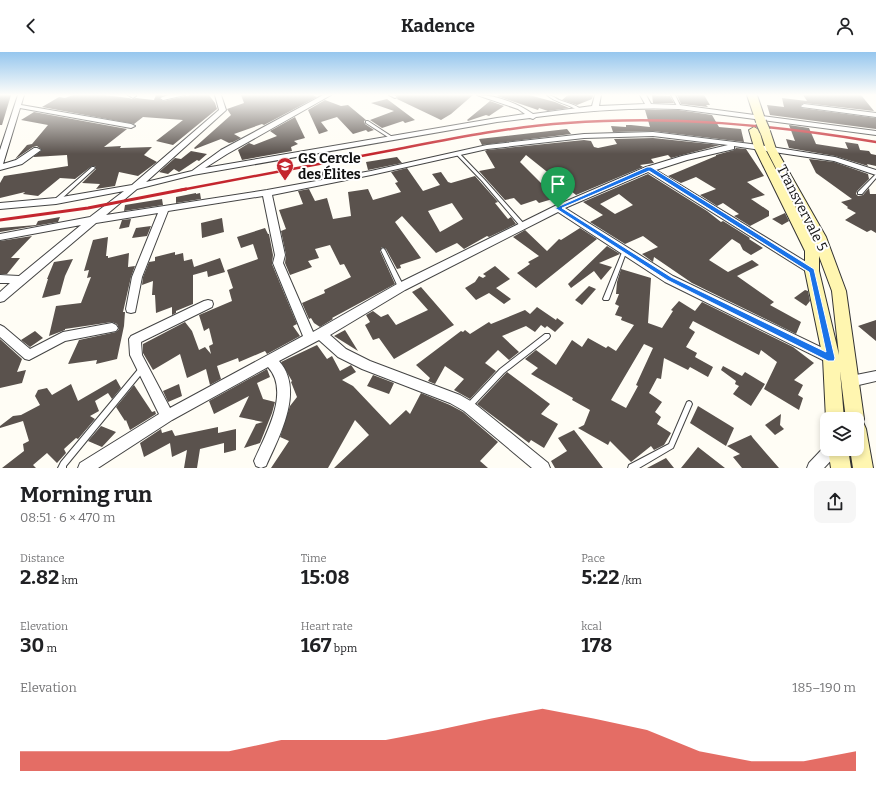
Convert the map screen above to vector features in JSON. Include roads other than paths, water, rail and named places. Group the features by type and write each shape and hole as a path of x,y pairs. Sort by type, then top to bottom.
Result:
{"main road":[{"name":"Transvervale 5","path":"752,114 765,148 812,251 812,271 831,358 835,412"},
{"name":"Transvervale 5","path":"755,114 756,122"},
{"name":"Transvervale 5","path":"765,148 819,237 839,291 855,412"},
{"path":"839,456 842,468"},
{"path":"861,456 863,468"}],"street":[{"path":"0,163 15,114"},
{"path":"66,114 131,126"},
{"path":"0,298 93,220 117,202 218,114"},
{"path":"193,173 224,152 293,114"},
{"path":"529,114 533,117"},
{"path":"0,206 56,201 134,187 193,173 392,138 497,120 550,114"},
{"path":"717,114 756,122 876,134"},
{"path":"0,237 93,220 267,193 487,147 584,136 653,134 765,148 835,159 876,173"},
{"path":"85,468 167,416 316,336 401,287 558,208 649,169 724,148 765,148"},
{"path":"0,168 19,162 37,150"},
{"path":"649,169 812,271"},
{"path":"267,193 280,255 278,263 316,336 342,353 366,365 455,399 469,407 543,468"},
{"path":"558,208 669,279 831,358"},
{"path":"131,308 137,277 164,209"},
{"path":"0,279 22,280"},
{"path":"167,416 136,355 135,339 208,304"},
{"path":"0,330 29,355 63,337 112,328"},
{"path":"261,461 281,413 283,394 281,374 270,360"},
{"path":"850,381 876,376"},
{"path":"814,468 825,456"}],"lane":[{"path":"367,122 392,138"},
{"path":"458,154 523,226"},
{"path":"56,201 93,168"},
{"path":"860,193 876,176"},
{"path":"382,250 401,287"},
{"path":"606,299 625,250"},
{"path":"469,407 502,371 546,336"},
{"path":"62,468 63,464 142,369"},
{"path":"632,468 671,446 689,404"}],"railway":[{"path":"181,190 479,134 523,127 567,123 645,120 722,123 760,126 876,142"},
{"path":"0,220 88,208 186,189"}],"place":[{"name":"GS Cercle des Élites","path":"285,181"}]}
